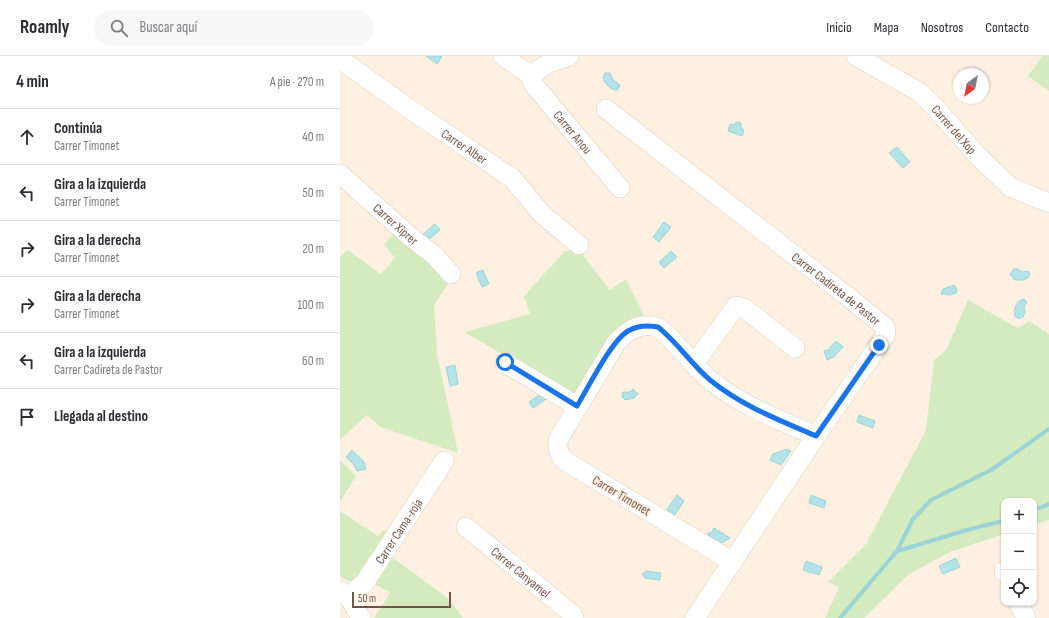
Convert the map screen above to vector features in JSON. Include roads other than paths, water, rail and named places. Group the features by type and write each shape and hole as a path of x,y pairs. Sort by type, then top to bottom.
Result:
{"street":[{"name":"Carrer Anou","path":"503,56 530,75 534,85 620,188"},
{"path":"530,75 549,63 569,56"},
{"name":"Carrer del Xop","path":"856,56 919,92 934,106 978,156 1010,187 1049,203"},
{"name":"Carrer Alber","path":"340,59 410,110 512,178 542,214 579,245"},
{"name":"Carrer Cadireta de Pastor","path":"606,109 885,327 886,334 695,618"},
{"name":"Carrer Xiprer","path":"340,174 413,239 434,255 451,274"},
{"path":"694,364 736,306 744,308 795,348"},
{"name":"Carrer Timonet","path":"733,562 565,461 558,450 557,444 577,406 616,343 627,331 639,326 658,327 709,379 748,406 816,436"},
{"path":"505,362 577,406"},
{"name":"Carrer Cama-roja","path":"362,618 344,594 365,582 444,461"},
{"name":"Carrer Canyamel","path":"466,527 571,613 574,618"},
{"path":"1020,606 1026,618"}],"water":[{"path":"426,56 441,56 442,57 437,64"},
{"path":"605,73 610,73 613,80 620,85 618,90 610,88 606,84 603,77"},
{"path":"736,122 741,123 741,128 744,130 742,136 728,131 730,124 734,125"},
{"path":"897,147 910,162 903,168 889,153"},
{"path":"664,222 671,227 659,242 653,237"},
{"path":"435,224 440,230 428,240 423,234"},
{"path":"671,251 677,257 664,268 659,262"},
{"path":"1014,269 1018,269 1022,272 1028,271 1030,274 1028,278 1023,280 1015,280 1010,274"},
{"path":"483,270 489,284 482,287 476,273"},
{"path":"954,285 957,289 956,293 950,295 941,294 943,289"},
{"path":"1024,299 1027,302 1024,307 1025,313 1023,317 1019,319 1015,316 1015,308 1017,303"},
{"path":"836,341 843,347 834,357 827,360 824,351 828,350"},
{"path":"455,365 458,384 450,386 446,367"},
{"path":"633,389 638,394 634,398 625,400 622,397 623,392 630,392"},
{"path":"542,393 546,399 533,408 529,402"},
{"path":"859,415 875,421 873,428 857,422"},
{"path":"787,449 791,451 781,465 770,460 773,454"},
{"path":"352,450 364,462 366,469 357,471 354,465 346,457"},
{"path":"677,495 684,501 674,516 666,511"},
{"path":"811,495 826,501 824,508 809,503"},
{"path":"714,528 730,538 722,543 709,536 708,533 711,533"},
{"path":"956,558 960,567 943,574 939,566"},
{"path":"806,561 822,567 819,575 803,570"},
{"path":"646,571 661,573 660,580 645,578 642,574"}],"waterway":[{"path":"840,618 897,551 913,519 931,500 991,470 1049,429"},
{"path":"1037,509 1049,504"},
{"path":"897,551 1001,522"}]}
